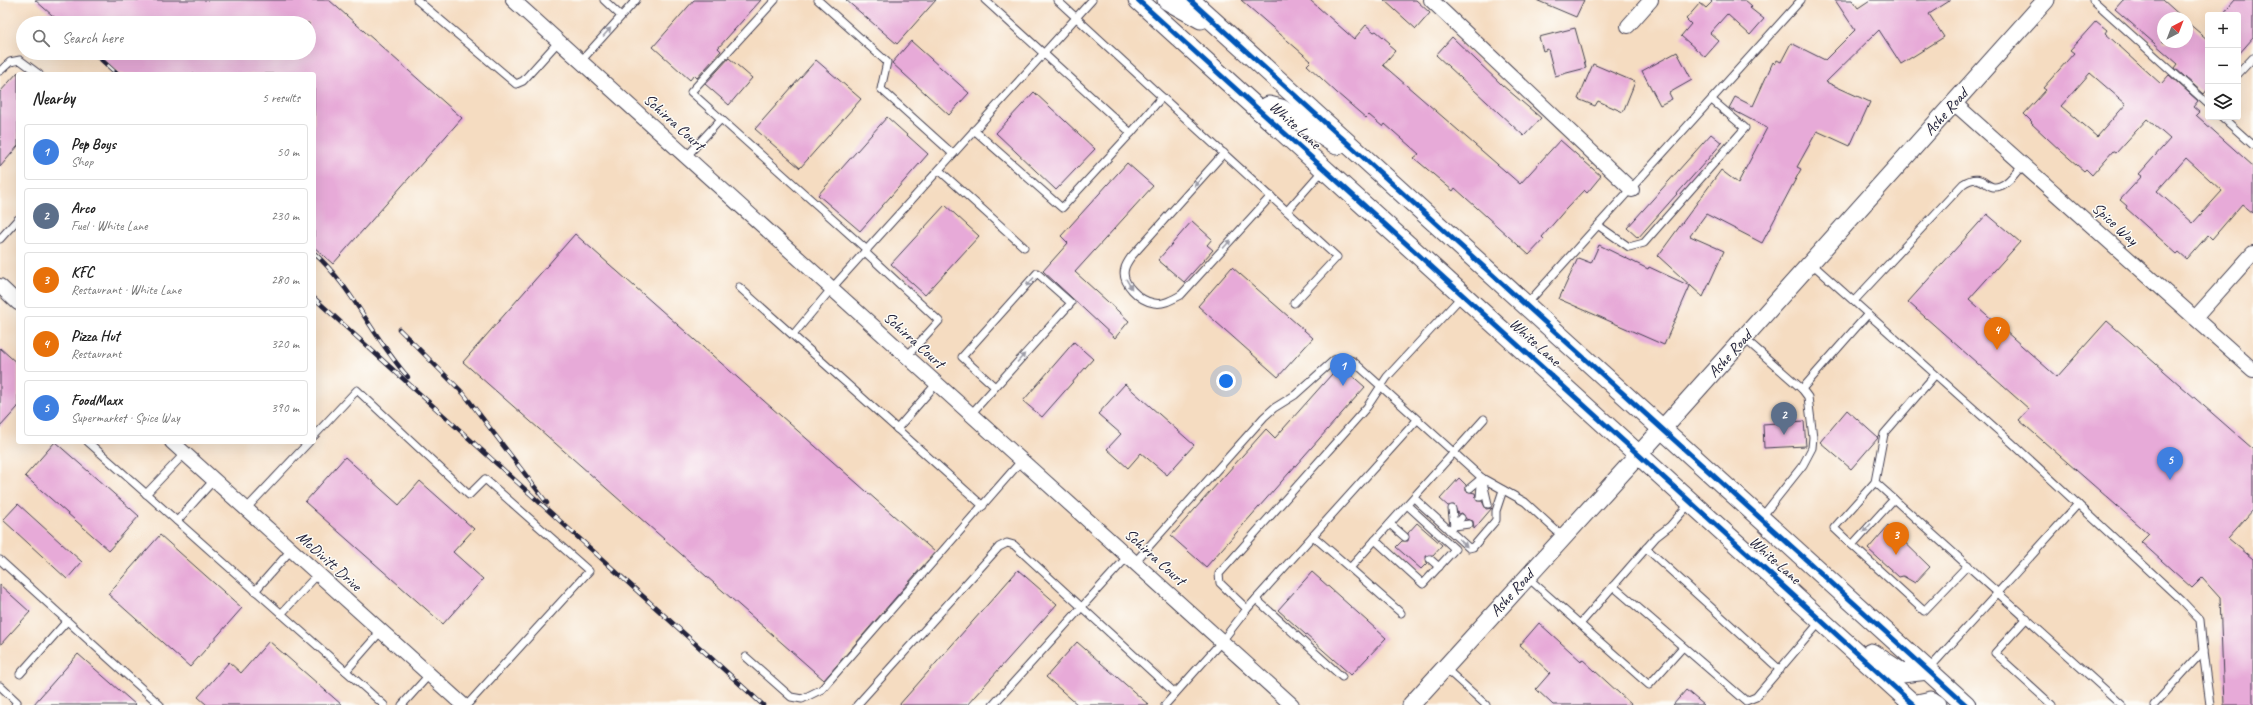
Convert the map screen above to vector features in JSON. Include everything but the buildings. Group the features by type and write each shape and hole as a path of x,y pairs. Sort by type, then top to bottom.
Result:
{"main road":[{"name":"White Lane","path":"1138,0 1822,620 1913,705"},
{"path":"1167,0 1226,33"},
{"name":"White Lane","path":"1190,0 1663,428 1966,705"},
{"path":"1260,111 1268,106 1281,109 1386,178"},
{"path":"1822,620 1902,673 1928,670"},
{"path":"1913,705 1931,701 1937,705"}],"street":[{"name":"Schirra Court","path":"514,0 1292,705"},
{"path":"1432,0 1632,190"},
{"path":"1628,26 1651,0"},
{"name":"Ashe Road","path":"1411,705 1638,453 1663,428 2046,0"},
{"name":"Spice Way","path":"1954,103 2253,370"},
{"path":"2195,318 2253,253"},
{"path":"0,286 16,300"},
{"name":"McDivitt Drive","path":"174,444 462,705"}],"lane":[{"path":"417,0 516,84 523,81 559,41"},
{"path":"604,0 622,16"},
{"path":"582,61 636,0"},
{"path":"775,0 691,92 866,251 939,321 907,356"},
{"path":"818,0 888,62 881,89 953,154"},
{"path":"985,0 1131,133"},
{"path":"1057,0 1337,257 1294,303"},
{"path":"793,335 832,288 1092,0"},
{"path":"1526,305 1632,190 1801,0"},
{"path":"2093,0 2205,101"},
{"path":"2241,71 2253,58"},
{"path":"0,71 10,62 20,60 36,72"},
{"path":"974,130 1062,208 1162,97"},
{"path":"1599,226 1629,247 1644,243 1745,128 1712,100"},
{"path":"687,156 721,118"},
{"path":"2225,120 2253,145"},
{"path":"1224,153 1131,256 1125,268 1125,273 1128,284 1134,292 1154,303 1166,303 1181,295 1271,196"},
{"path":"1854,301 1963,184 1971,178 1978,179 1992,187 2000,186 2023,164"},
{"path":"1286,211 1324,169"},
{"path":"939,170 1024,247"},
{"path":"0,239 16,221"},
{"path":"1811,262 2078,504 2181,600 2200,620 2210,705"},
{"path":"971,414 1071,303 1037,273 962,357 995,387"},
{"path":"739,288 983,506"},
{"path":"1247,609 1220,583 1219,574 1367,408 1381,388 1386,377 1463,295"},
{"path":"1802,389 1868,314"},
{"path":"1744,338 1802,389 1808,397 1813,437 1812,448 1803,465 1761,518"},
{"path":"993,705 1082,607 1132,559 1264,417 1274,408 1295,395 1334,360 1344,358 1353,361 1482,478 1525,502 1563,537"},
{"path":"1936,375 1884,434 1875,482 1834,528 1924,611 1968,565"},
{"path":"897,429 937,383"},
{"path":"316,434 357,390 470,495 485,479 589,572 467,705"},
{"path":"1350,568 1484,419"},
{"path":"1165,705 1222,642 1247,609 1417,420"},
{"path":"90,444 384,705"},
{"path":"246,509 307,444"},
{"path":"146,494 185,453"},
{"path":"746,657 791,697 802,699 815,694 831,681 1022,460"},
{"path":"1470,488 1482,478"},
{"path":"1480,497 1482,478"},
{"path":"1482,478 1488,504"},
{"path":"177,521 214,480"},
{"path":"1875,482 2122,705"},
{"path":"1414,498 1452,528 1469,548 1473,547 1496,520 1496,511 1503,490"},
{"path":"1852,545 1894,499"},
{"path":"1580,624 1646,548 1691,501"},
{"path":"1928,670 2078,504"},
{"path":"1375,540 1423,584 1439,567 1455,549 1407,505"},
{"path":"1452,509 1452,528"},
{"path":"1452,528 1462,518"},
{"path":"1390,524 1405,537"},
{"path":"1452,528 1468,524"},
{"path":"1313,536 1401,614"},
{"path":"857,705 1002,544 1006,542 1014,545 1175,693"},
{"path":"1646,548 1780,670"},
{"path":"255,590 291,550"},
{"path":"1430,559 1439,567"},
{"path":"0,560 160,705"},
{"path":"281,614 318,574"},
{"path":"1527,577 1649,685 1683,647"},
{"path":"1613,586 1746,701 1756,697 1822,620"},
{"path":"1256,599 1342,677"},
{"path":"2027,618 1995,653 2052,705"},
{"path":"20,674 67,621"},
{"path":"346,671 381,631"},
{"path":"2154,705 2203,651"},
{"path":"1445,668 1486,705"},
{"path":"402,705 429,675"},
{"path":"0,686 17,702 15,705"}],"railway":[{"path":"102,60 115,72"},
{"path":"316,255 328,267 352,297 384,346 408,377"},
{"path":"316,300 763,705"},
{"path":"399,329 464,394 547,503"}],"cycle path":[{"path":"1138,0 1914,705"},
{"path":"1190,0 1966,705"}],"place":[{"name":"Pizza Hut","path":"1997,350"},
{"name":"Pep Boys","path":"1343,386"},
{"name":"Arco","path":"1784,435"},
{"name":"FoodMaxx","path":"2170,480"},
{"name":"KFC","path":"1896,555"}]}
